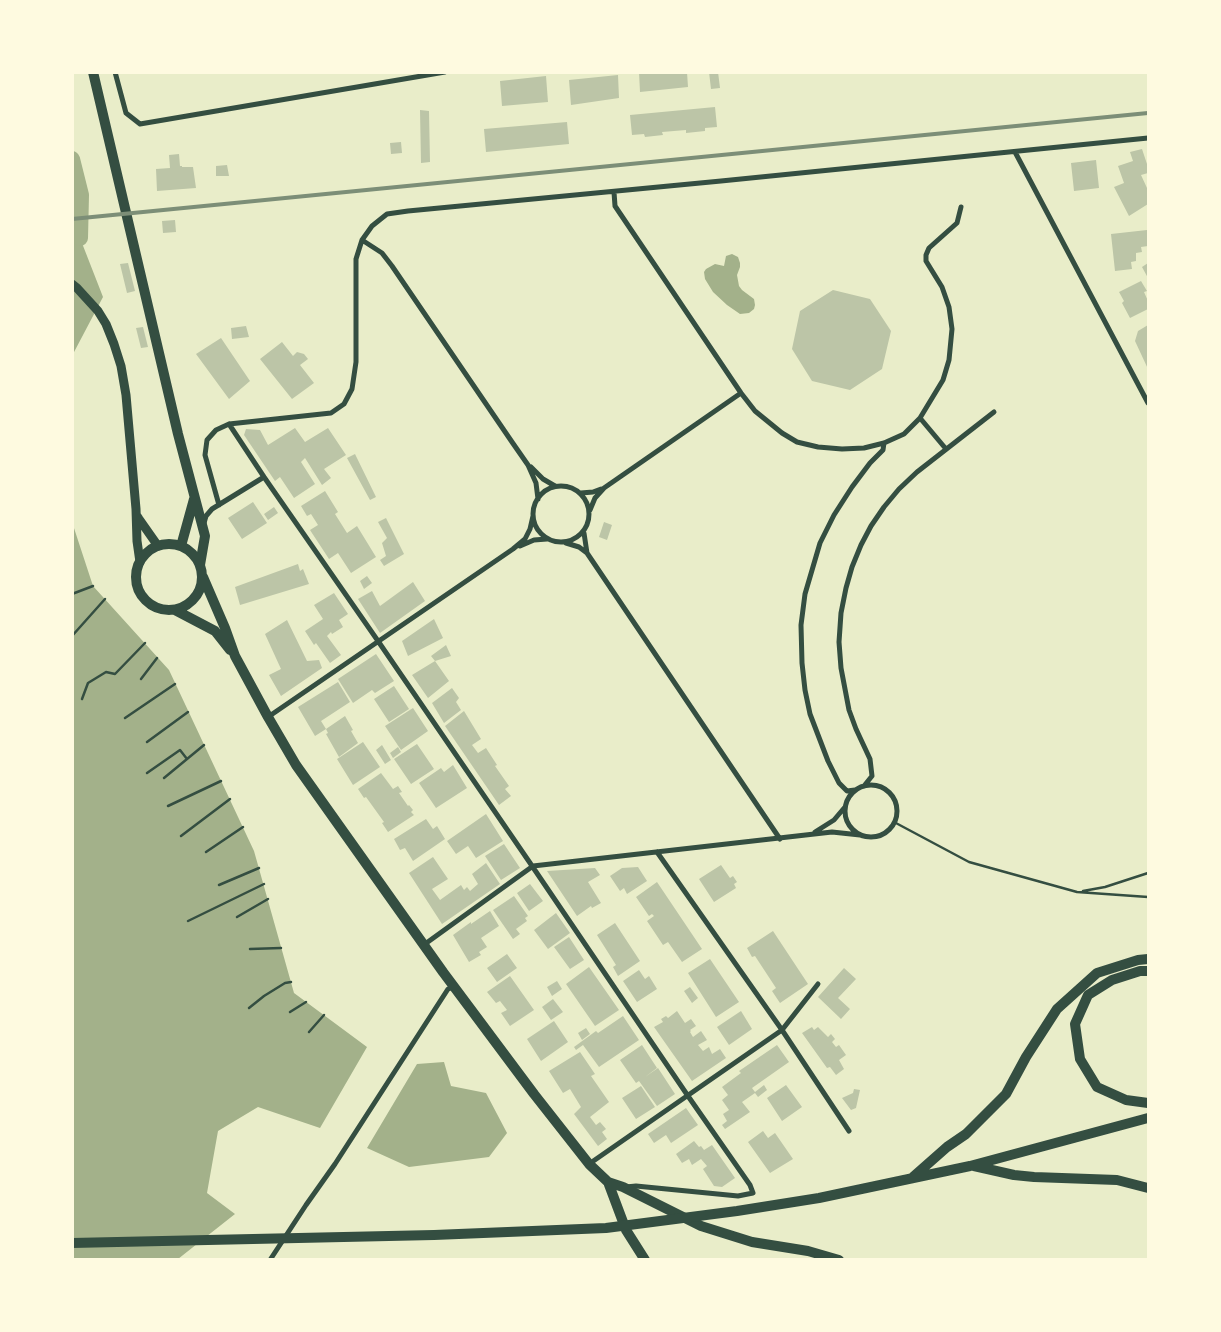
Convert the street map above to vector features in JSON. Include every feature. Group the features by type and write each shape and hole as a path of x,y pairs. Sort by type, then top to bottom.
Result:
{"main road":[{"path":"93,72 178,434 203,526 205,536 200,566"},
{"path":"181,546 195,497"},
{"path":"203,577 198,594 193,601 187,606 175,610 164,610 151,605 143,597 136,580 140,562 147,552 158,546 170,544 181,546 193,554 200,566 236,656 296,765 534,1094 589,1164 608,1182 623,1187 701,1226 752,1242 808,1251 840,1260"},
{"path":"175,610 215,630 236,656"},
{"path":"912,1179 947,1146 966,1134 1006,1094 1026,1057 1057,1009 1097,973 1138,960 1148,959"},
{"path":"1148,971 1140,971 1112,980 1088,995 1075,1024 1080,1059 1097,1087 1126,1100 1148,1103"},
{"path":"72,1243 434,1236 606,1228 819,1198 970,1166 1148,1118"},
{"path":"970,1166 1034,1177 1117,1180 1148,1188"},
{"path":"608,1182 626,1230 646,1260"}],"street":[{"path":"115,72 126,113 140,124 445,72"},
{"path":"219,505 205,455 207,440 216,430 229,424 331,412 344,404 352,389 356,362 356,259 362,240 372,226 387,214 1148,138"},
{"path":"1015,152 1148,403"},
{"path":"614,192 616,206 755,411 768,423 797,442 818,447 842,449 864,448 884,443 904,434 920,418 943,380 949,360 952,329 949,307 942,287 926,262 926,255 929,248 957,222 961,207"},
{"path":"362,240 382,253 392,266 528,465 536,483 538,499"},
{"path":"72,284 98,311 106,324 121,366 126,395 140,562"},
{"path":"533,516 540,534 547,539 556,543 576,540 584,533 589,523 590,510 595,498 604,488 742,393"},
{"path":"864,786 872,776 870,759 849,710 840,668 841,613 846,588 861,545 871,526 899,489 916,472 994,412"},
{"path":"920,418 946,449"},
{"path":"229,424 264,478 533,866 750,1185 753,1193 738,1196 636,1186 623,1187"},
{"path":"845,807 845,816 853,830 868,837 876,837 890,829 896,814 893,798 881,787 873,785 864,786 847,791 839,783 828,761 810,714 802,663 801,625 805,594 820,543 834,515 870,463 883,450 884,443"},
{"path":"528,465 543,479 555,486"},
{"path":"203,526 206,516 212,509 264,478"},
{"path":"268,717 513,549 525,539 530,529 534,507 545,491 555,486 573,488 581,493 590,510"},
{"path":"581,493 593,492 604,488"},
{"path":"136,511 139,519 158,546"},
{"path":"584,533 587,553"},
{"path":"513,549 534,540 547,539"},
{"path":"566,543 579,547 587,553 780,839"},
{"path":"812,834 834,820 845,807 850,795 855,790"},
{"path":"425,944 533,866 832,832 860,834"},
{"path":"657,852 782,1030 849,1131"},
{"path":"589,1164 782,1030 818,984"},
{"path":"270,1260 335,1164 448,989 455,986"}],"path":[{"path":"72,594 93,586"},
{"path":"72,636 105,599"},
{"path":"82,699 88,683 106,672 115,674 145,643"},
{"path":"141,679 157,658"},
{"path":"125,718 175,684"},
{"path":"147,742 188,712"},
{"path":"164,778 204,745"},
{"path":"148,773 180,750 186,759"},
{"path":"168,806 221,781"},
{"path":"181,836 230,799"},
{"path":"894,822 969,862 1077,892 1148,897"},
{"path":"206,852 243,827"},
{"path":"219,885 259,868"},
{"path":"1077,892 1104,887 1148,873"},
{"path":"188,921 264,884"},
{"path":"237,918 268,899"},
{"path":"250,949 281,948"},
{"path":"249,1008 278,988 291,982"},
{"path":"290,1012 306,1002"},
{"path":"309,1032 324,1015"}],"shaded area":[{"path":"80,238 103,297 73,354 73,239"},
{"path":"732,254 738,257 740,263 737,275 739,286 754,299 754,309 749,313 740,314 727,305 713,292 705,279 704,272 706,269 715,264 724,266 726,256"},
{"path":"72,522 93,586 169,670 254,851 294,993 367,1047 320,1128 258,1107 218,1131 207,1193 235,1214 178,1259 73,1259"},
{"path":"444,1062 451,1086 486,1093 507,1133 489,1157 409,1167 367,1148 417,1064"}],"building":[{"path":"639,72 687,72 688,87 640,92"},
{"path":"709,72 718,72 720,88 711,89"},
{"path":"618,75 619,98 571,105 569,80"},
{"path":"546,76 548,102 502,106 500,81"},
{"path":"715,107 717,127 705,128 705,131 686,133 686,130 662,132 663,135 645,137 644,134 632,135 630,115"},
{"path":"420,110 429,111 430,162 421,163"},
{"path":"567,122 569,144 486,152 484,129"},
{"path":"401,142 402,153 391,154 390,143"},
{"path":"1142,149 1148,167 1148,173 1141,175 1148,188 1148,204 1129,216 1114,187 1124,183 1118,166 1133,161 1130,152"},
{"path":"179,154 180,166 193,167 196,188 157,191 156,169 170,168 169,155"},
{"path":"1096,160 1099,188 1074,191 1071,163"},
{"path":"227,165 229,176 216,176 216,166"},
{"path":"175,220 176,232 163,233 162,221"},
{"path":"1147,230 1148,246 1141,247 1142,252 1136,253 1136,261 1131,262 1132,269 1115,271 1111,234"},
{"path":"128,263 135,291 127,293 120,264"},
{"path":"1148,263 1148,278 1142,267"},
{"path":"1141,281 1147,291 1144,292 1148,301 1148,309 1130,318 1122,303 1124,301 1119,292"},
{"path":"833,290 870,299 891,331 882,369 850,390 812,381 792,349 800,311"},
{"path":"1148,325 1148,369 1135,341 1138,331"},
{"path":"246,326 249,337 232,339 231,328"},
{"path":"143,327 148,347 141,348 136,328"},
{"path":"221,338 250,381 229,399 196,354"},
{"path":"282,342 293,356 297,352 304,354 308,359 300,365 314,383 292,399 260,359"},
{"path":"295,428 305,442 328,428 346,455 324,469 331,478 322,485 305,458 301,462 315,484 294,498 280,477 275,481 244,435 246,429 260,430 268,445"},
{"path":"355,454 376,497 370,500 347,458"},
{"path":"325,491 338,512 335,514 347,533 357,526 376,557 351,573 338,553 329,559 310,530 318,525 311,514 307,516 301,506"},
{"path":"253,502 267,523 242,539 228,518"},
{"path":"274,507 278,513 268,520 264,514"},
{"path":"386,518 404,554 384,566 380,560 386,556 382,543 387,538 378,522"},
{"path":"604,522 612,525 607,540 599,537"},
{"path":"298,564 300,571 303,569 309,584 240,605 235,587"},
{"path":"367,576 372,583 364,589 360,581"},
{"path":"413,582 425,601 380,633 358,599 372,591 380,606"},
{"path":"334,593 348,614 339,620 343,627 332,634 331,632 327,636 341,655 330,663 316,643 314,645 305,631 323,619 314,605"},
{"path":"434,619 443,638 408,656 402,641"},
{"path":"287,620 307,661 319,660 322,668 281,696 269,675 281,669 265,634"},
{"path":"446,645 451,656 435,661 431,656"},
{"path":"376,654 394,681 375,693 372,690 353,703 338,679"},
{"path":"435,661 449,681 428,698 412,675"},
{"path":"338,682 350,702 321,721 326,729 315,736 298,707"},
{"path":"394,686 409,709 389,722 374,699"},
{"path":"452,688 459,698 456,702 461,710 444,723 432,703"},
{"path":"413,708 428,731 401,750 385,726"},
{"path":"464,711 481,739 472,745 478,753 486,748 497,765 495,766 509,786 505,789 511,796 499,805 445,726"},
{"path":"345,716 358,743 339,757 326,734 328,733 326,729"},
{"path":"363,742 380,767 353,785 337,759"},
{"path":"417,744 434,769 411,784 394,759"},
{"path":"382,745 391,760 385,764 376,750"},
{"path":"398,747 401,752 393,758 390,753"},
{"path":"453,765 467,788 436,808 419,783 441,768 444,772"},
{"path":"381,773 393,789 398,786 402,792 399,793 413,810 411,812 414,815 388,832 382,823 384,822 358,789"},
{"path":"486,814 503,841 476,858 468,846 456,854 447,841"},
{"path":"426,819 433,829 437,826 445,839 413,861 405,848 400,850 394,839"},
{"path":"504,844 520,868 501,880 485,856"},
{"path":"433,857 448,879 432,889 440,900 461,885 464,890 467,887 470,891 478,884 472,874 486,863 500,884 442,924 409,873"},
{"path":"721,865 730,878 733,876 737,882 734,884 736,888 714,902 699,879"},
{"path":"638,867 647,881 627,894 624,888 620,891 610,876 622,868"},
{"path":"595,868 600,875 588,882 601,903 592,908 591,906 577,916 547,871"},
{"path":"657,882 702,949 682,962 668,942 663,945 647,921 654,916 652,914 649,916 636,897"},
{"path":"530,884 543,901 529,911 517,893"},
{"path":"514,896 528,916 525,918 527,921 516,929 520,934 513,939 493,910"},
{"path":"490,911 499,926 481,938 487,947 479,952 481,955 469,962 453,935"},
{"path":"556,913 570,933 548,949 534,930"},
{"path":"615,923 640,961 618,976 613,967 616,965 597,935"},
{"path":"773,931 808,984 780,1003 772,991 776,988 755,956 752,957 747,948"},
{"path":"569,937 584,960 570,969 554,947"},
{"path":"507,954 517,968 497,982 487,968"},
{"path":"710,959 739,1002 716,1017 688,973"},
{"path":"589,967 619,1010 595,1026 566,984"},
{"path":"844,968 856,979 838,998 850,1009 841,1019 818,997"},
{"path":"639,970 645,979 649,976 657,989 637,1002 623,981"},
{"path":"510,976 534,1010 510,1026 501,1013 507,1010 500,1001 496,1003 487,992"},
{"path":"557,981 562,989 552,996 547,987"},
{"path":"690,987 698,998 692,1003 684,991"},
{"path":"553,999 563,1012 551,1020 542,1007"},
{"path":"677,1011 685,1023 691,1019 696,1026 690,1030 693,1037 701,1031 707,1040 698,1045 703,1051 709,1047 712,1054 720,1049 726,1058 692,1081 654,1027 663,1022 661,1019 666,1016 668,1018"},
{"path":"741,1011 752,1029 729,1045 717,1027"},
{"path":"623,1016 639,1040 599,1067 583,1045 576,1050 574,1047 596,1031 598,1033"},
{"path":"554,1021 568,1042 541,1061 527,1039"},
{"path":"812,1027 814,1030 818,1027 828,1037 831,1034 835,1039 832,1042 836,1047 839,1045 846,1055 839,1060 844,1069 836,1075 830,1067 827,1068 802,1033"},
{"path":"586,1028 590,1034 582,1040 578,1033"},
{"path":"642,1045 657,1068 645,1077 658,1068 675,1094 657,1106 639,1081 636,1083 620,1060"},
{"path":"777,1045 789,1062 752,1088 755,1092 764,1085 767,1090 758,1097 755,1093 742,1102 750,1112 725,1129 722,1125 727,1121 723,1114 729,1110 722,1100 728,1095 722,1087 741,1073 739,1071"},
{"path":"580,1052 595,1074 591,1076 609,1102 590,1117 596,1125 600,1122 606,1129 602,1132 607,1139 598,1146 574,1114 581,1107 570,1089 563,1093 549,1071"},
{"path":"786,1085 802,1107 782,1121 767,1098"},
{"path":"641,1086 655,1107 636,1119 622,1098"},
{"path":"854,1089 860,1090 856,1108 851,1110 842,1098 853,1093"},
{"path":"686,1108 698,1125 671,1143 666,1135 654,1143 648,1134"},
{"path":"763,1131 768,1138 775,1133 793,1159 770,1173 748,1142"},
{"path":"694,1141 704,1150 712,1145 735,1178 722,1187 714,1186 703,1169 707,1166 701,1159 692,1165 689,1159 682,1163 676,1154"}],"waterway":[{"path":"72,159 81,195 80,238"}],"railway":[{"path":"72,219 1148,113"}]}
